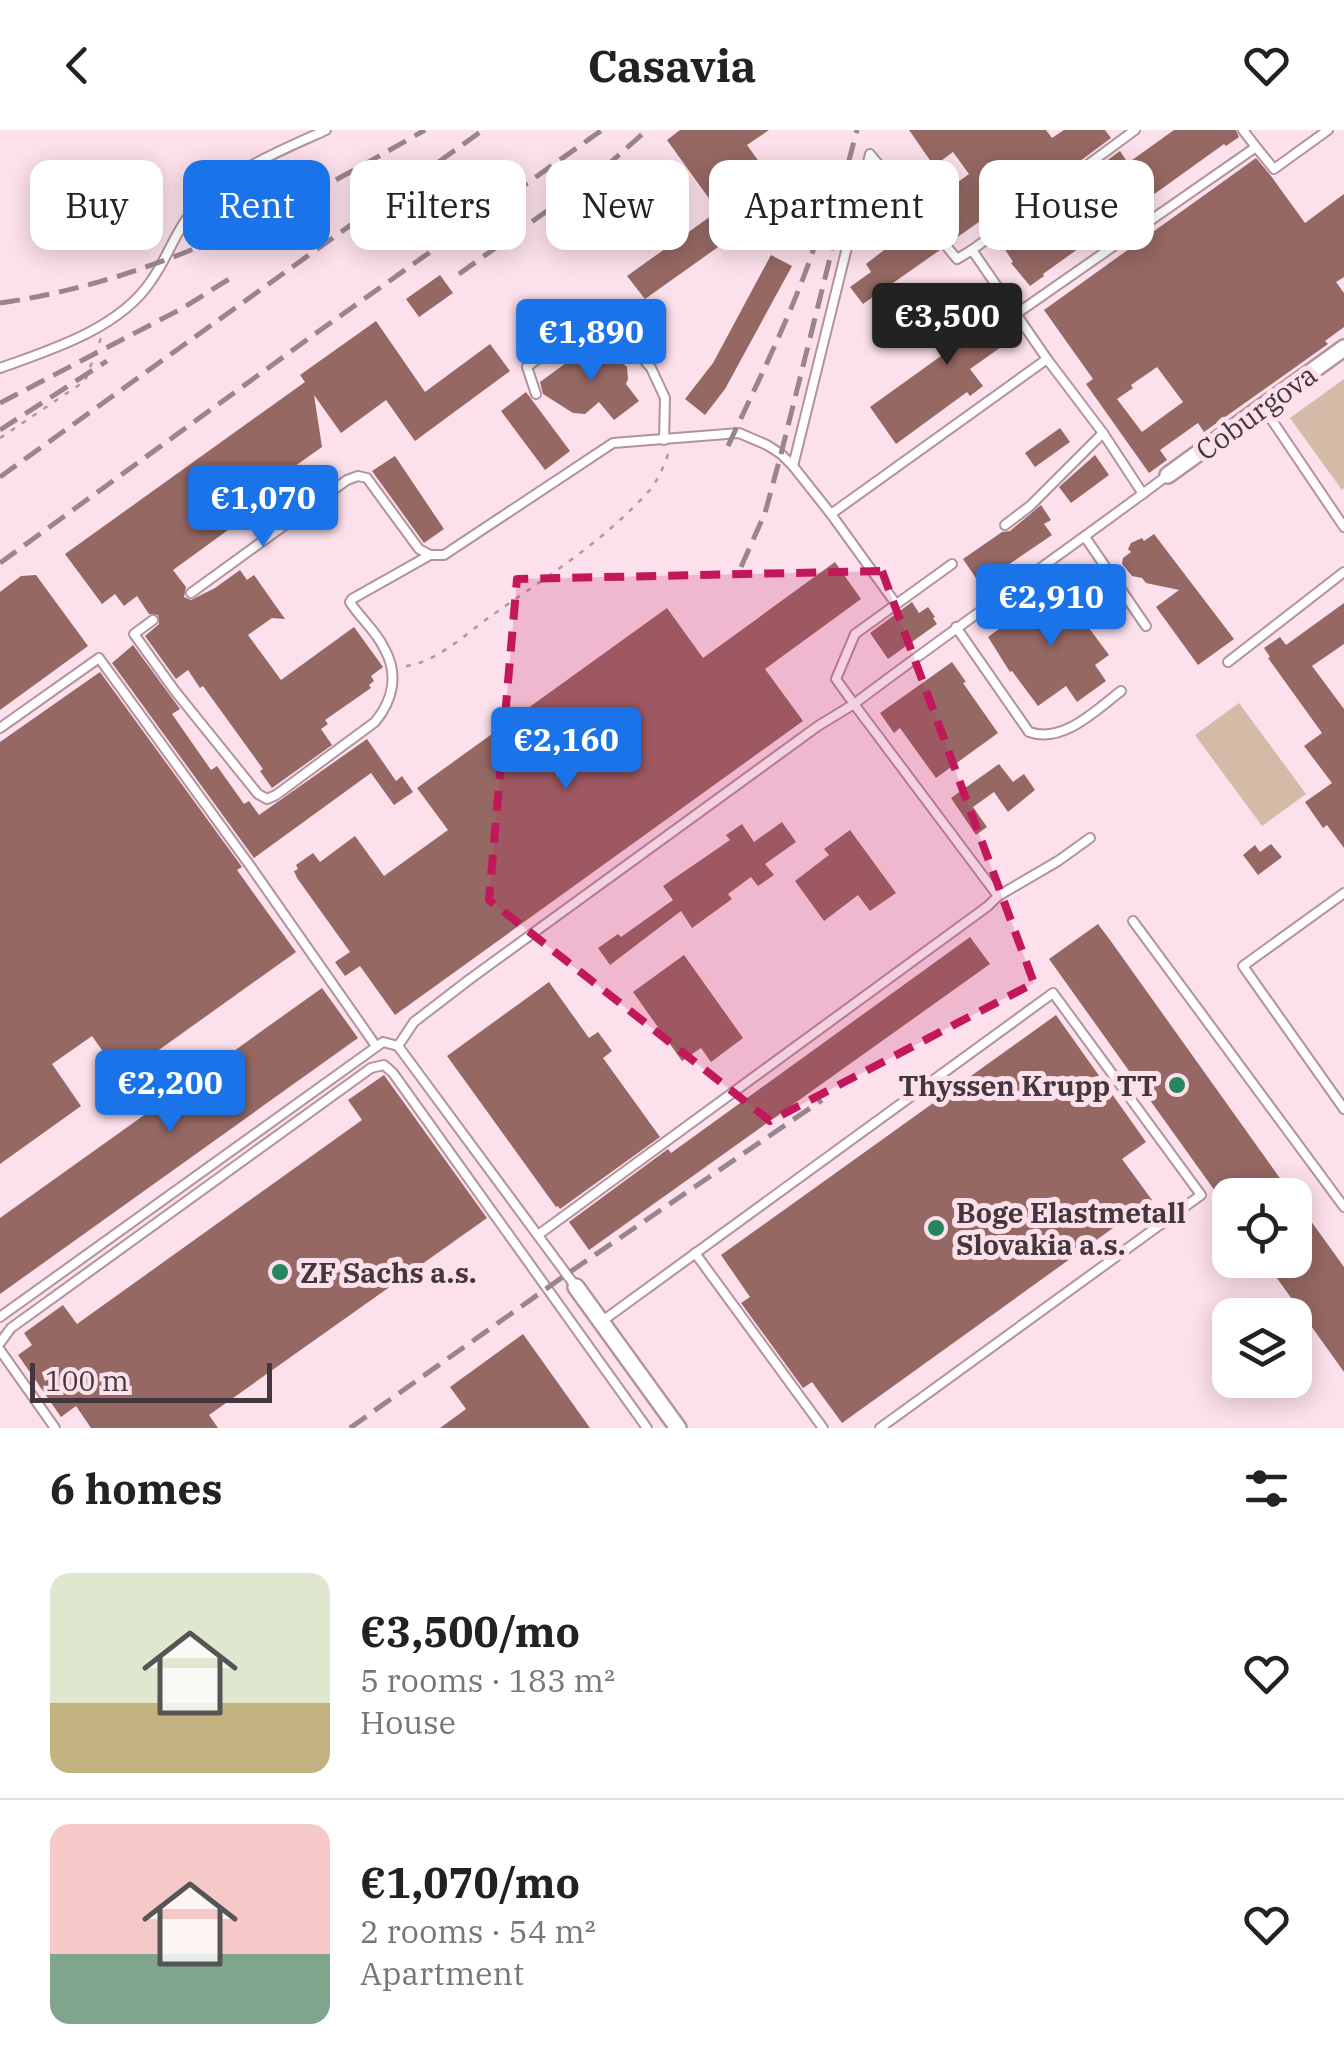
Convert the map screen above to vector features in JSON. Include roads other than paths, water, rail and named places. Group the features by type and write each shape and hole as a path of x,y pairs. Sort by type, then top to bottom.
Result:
{"street":[{"name":"Coburgova","path":"1168,476 1344,348"},
{"path":"576,1287 678,1428"}],"lane":[{"path":"0,368 94,330 111,318 150,284 190,213 212,192 246,168 326,130"},
{"path":"792,466 870,154 957,259 1135,130"},
{"path":"1244,130 1274,169 1328,130"},
{"path":"1016,314 1256,147"},
{"path":"972,250 1143,494"},
{"path":"536,394 527,367 581,326 611,322 651,368 666,398 668,440"},
{"path":"830,514 1047,359"},
{"path":"1263,407 1344,527"},
{"path":"1005,525 1030,506 1102,432"},
{"path":"190,593 347,480 358,476 366,478 418,549 430,555 444,555 613,443 740,433 767,445 792,466 896,604"},
{"path":"398,1046 414,1022 470,978 1168,476"},
{"path":"1085,536 1146,626"},
{"path":"153,620 134,634 258,794 267,799 375,722 385,709 392,694 390,665 384,647 350,602 430,555"},
{"path":"952,564 856,634 836,679 998,896"},
{"path":"1228,662 1344,572"},
{"path":"956,626 1030,732 1040,736 1058,734 1122,691"},
{"path":"0,728 99,658 252,867 376,1046"},
{"path":"538,1234 998,896 1090,838"},
{"path":"1343,1106 1242,966 1344,893"},
{"path":"1134,921 1344,1207"},
{"path":"601,1322 1053,994 1201,1195 880,1428"},
{"path":"0,1317 383,1042 398,1046 576,1287"},
{"path":"56,1428 0,1346 11,1328 371,1068 384,1065 647,1428"},
{"path":"695,1254 823,1428"}],"railway":[{"path":"0,303 114,277 220,238 425,130"},
{"path":"0,477 483,130"},
{"path":"0,563 602,130"},
{"path":"459,274 593,178 647,130"},
{"path":"741,567 765,513 781,454 857,130"},
{"path":"728,446 795,299 813,250"},
{"path":"0,403 183,308 237,274"},
{"path":"0,430 107,361"},
{"path":"350,1428 822,1100"}],"place":[{"name":"Thyssen Krupp TT","path":"1177,1085"},
{"name":"Boge Elastmetall Slovakia a.s.","path":"936,1228"},
{"name":"ZF Sachs a.s.","path":"280,1272"}]}
